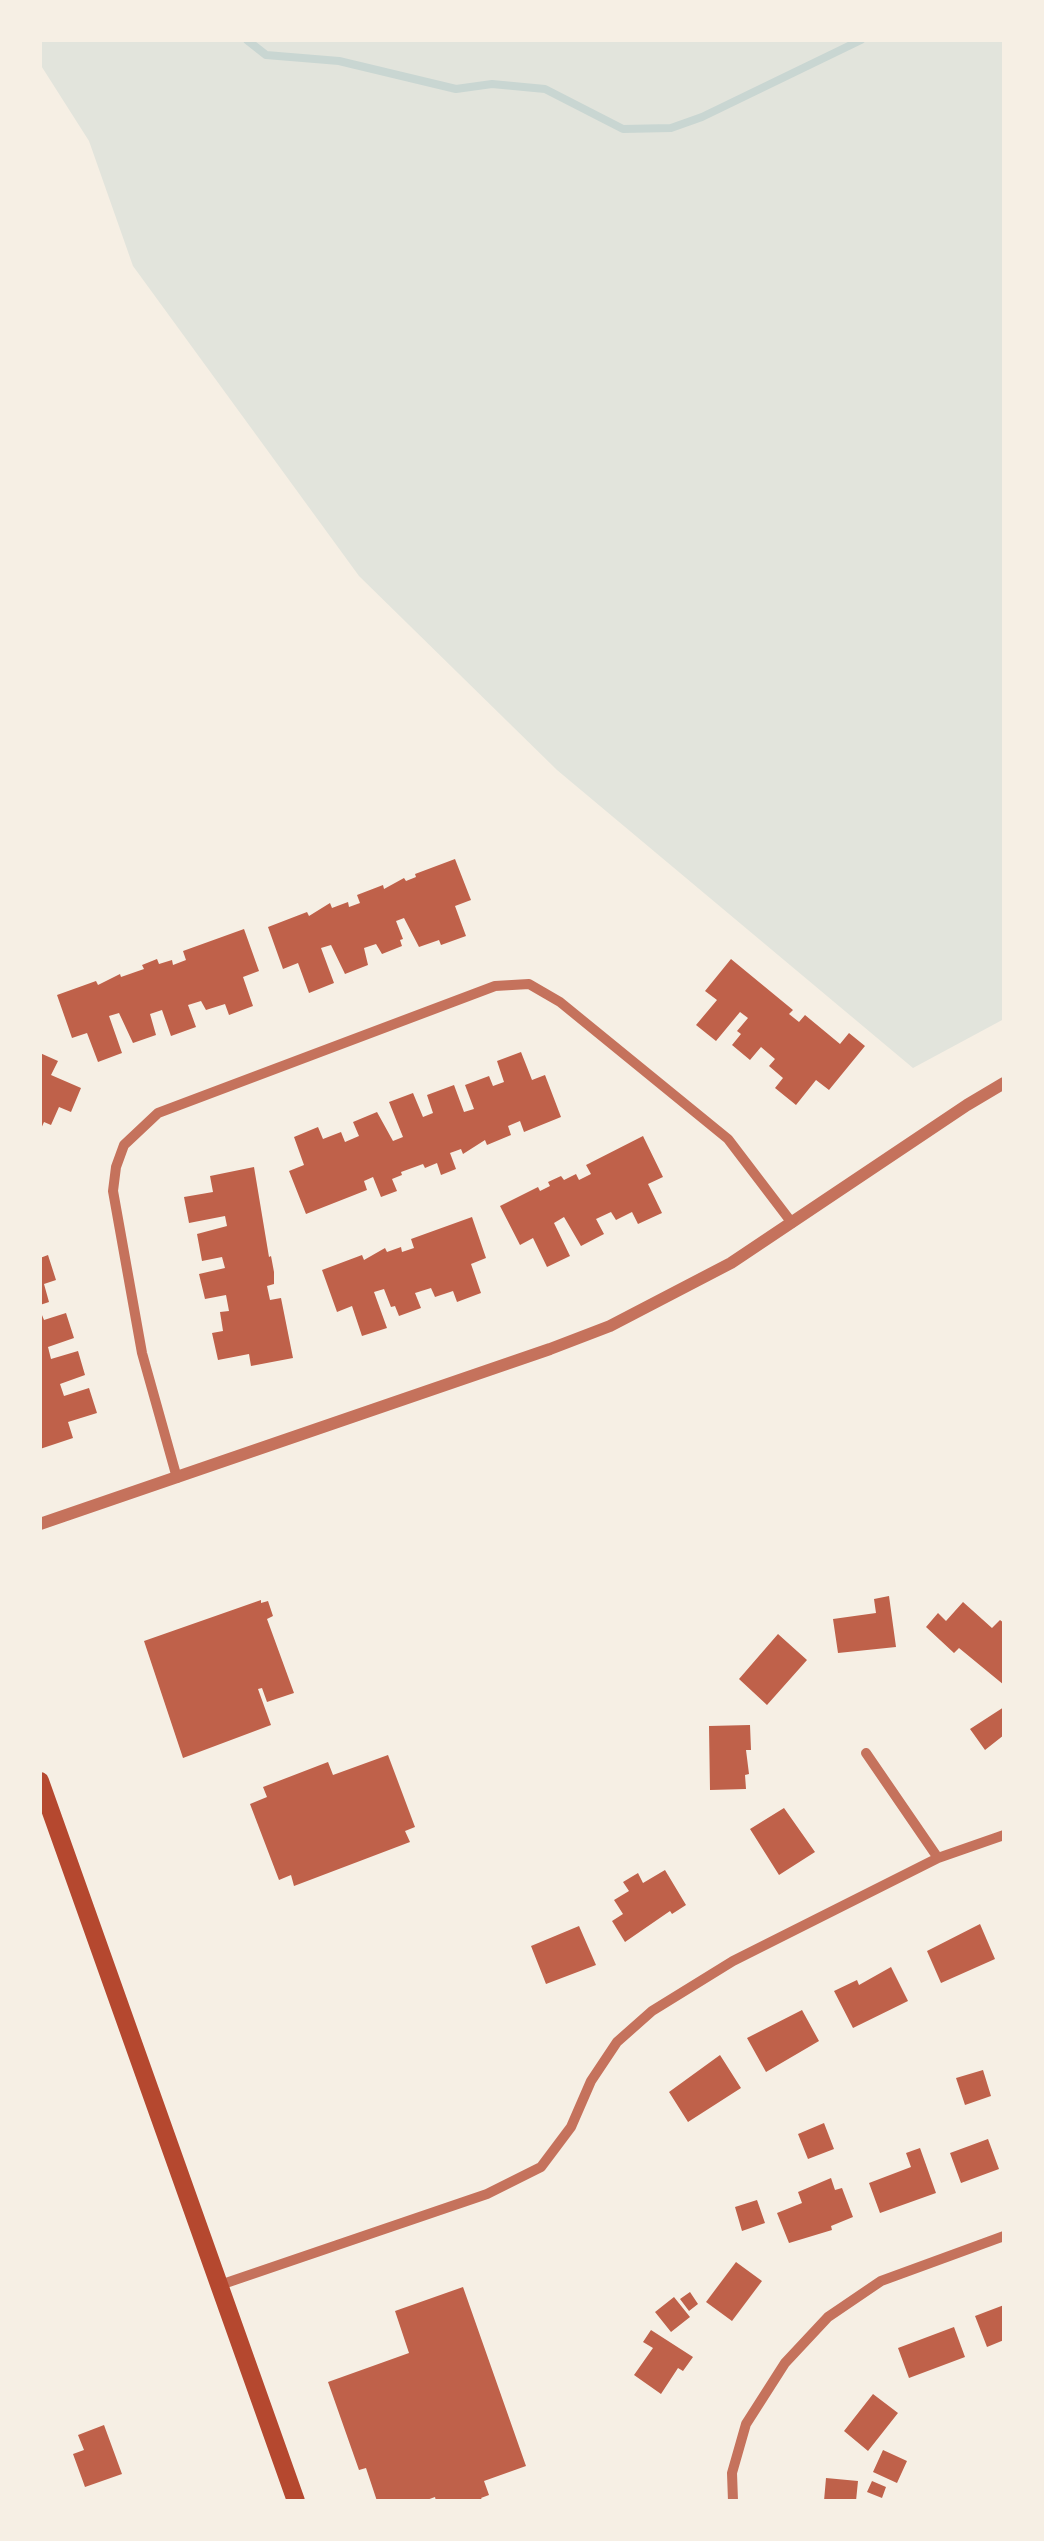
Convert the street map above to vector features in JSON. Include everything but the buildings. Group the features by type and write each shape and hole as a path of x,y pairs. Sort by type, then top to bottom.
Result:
{"main road":[{"path":"40,1781 296,2501"}],"street":[{"path":"176,1478 142,1352 113,1191 124,1146 140,1126 158,1113 495,986 529,984 560,1002 728,1139 792,1222"},
{"path":"40,1524 610,1326 731,1263 1004,1083"},
{"path":"866,1753 938,1858"},
{"path":"220,2285 487,2194 541,2167 571,2128 591,2081 617,2042 652,2010 733,1960 938,1858 1004,1835"},
{"path":"733,2501 732,2473 746,2424 785,2363 828,2316 881,2281 1004,2236"}],"shaded area":[{"path":"40,40 1004,40 1004,1019 913,1068 557,770 359,576 133,266 89,141 40,64"}],"waterway":[{"path":"247,40 266,55 339,61 456,89 492,84 545,89 623,129 671,128 702,117 861,40"}]}
